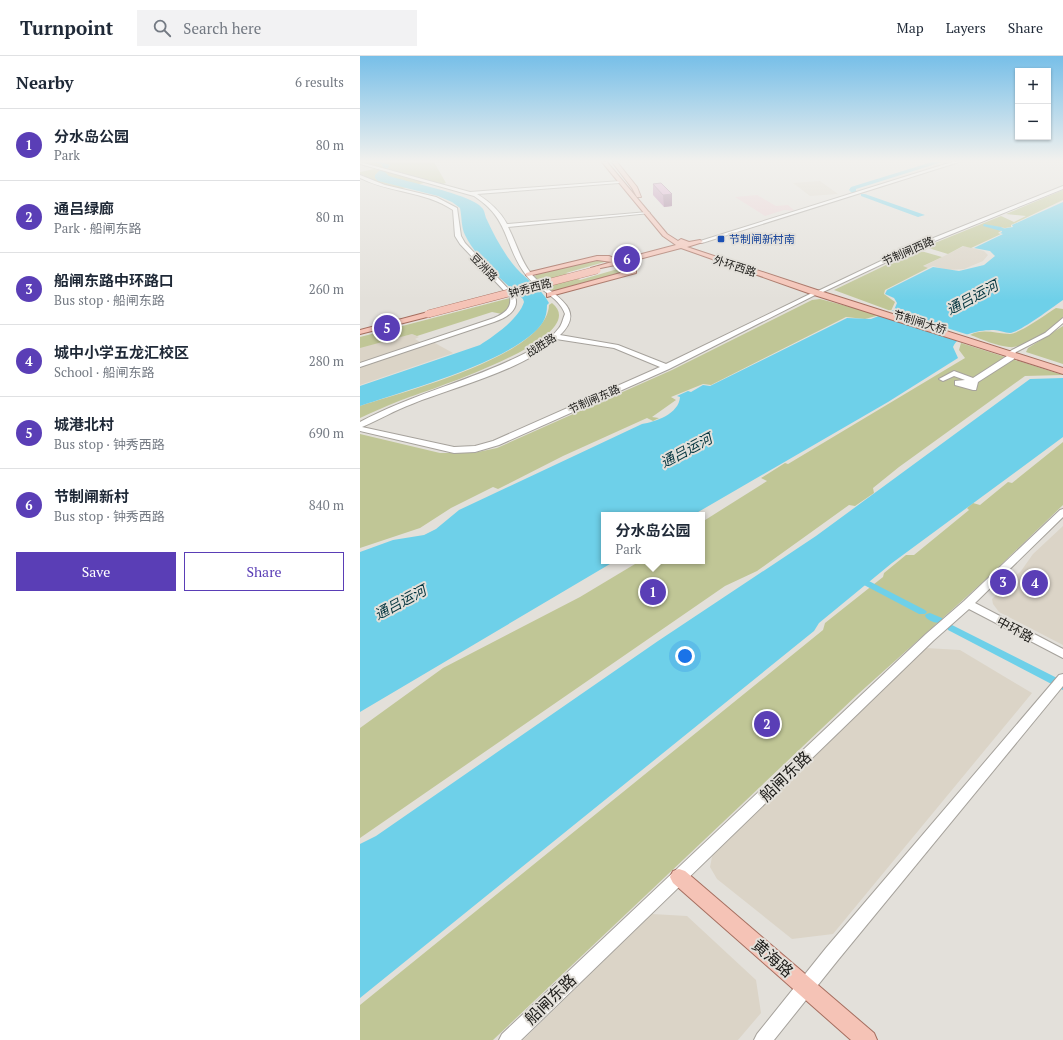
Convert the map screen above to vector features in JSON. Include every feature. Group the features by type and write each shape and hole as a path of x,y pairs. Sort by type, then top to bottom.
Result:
{"main road":[{"name":"外环西路","path":"644,208 665,235 686,246 853,303"},
{"name":"外环西路","path":"646,208 670,234 686,246"},
{"name":"钟秀西路","path":"360,331 700,242"},
{"path":"528,274 597,258 609,258 621,263 634,272 550,295"},
{"name":"节制闸大桥","path":"853,303 1012,353"},
{"path":"1012,353 1063,366"},
{"path":"1012,353 1063,371"},
{"name":"黄海路","path":"679,877 867,1040"}],"street":[{"name":"豆洲路","path":"360,365 492,321 506,314 514,305 515,302 513,297 463,244 458,236 454,208"},
{"name":"战胜路","path":"360,425 411,401 483,376 558,337 568,322 567,308 562,302 550,295 528,274 499,213 494,208"},
{"name":"钟秀西路","path":"700,242 809,208"},
{"name":"节制闸西路","path":"818,292 908,250 1012,208"},
{"path":"505,226 648,213"},
{"name":"节制闸东路","path":"360,429 454,450 475,449 496,443 666,367 818,292"},
{"path":"942,379 952,373 974,380 1011,357 1012,353 1047,334 1063,320"},
{"path":"558,337 616,346 666,367"},
{"name":"船闸东路","path":"508,1040 1063,512"},
{"name":"中环路","path":"968,604 1063,654"},
{"path":"763,1040 1060,683"}],"shaded area":[{"path":"752,208 791,208 795,211 784,210 765,216"},
{"path":"964,246 984,251 988,255 983,261 964,269 947,270 933,266 928,268 922,267"},
{"path":"412,334 419,337 415,339 422,343 360,363 360,347"},
{"path":"433,342 453,353 360,385 360,367"},
{"path":"1063,526 1063,645 999,612 993,604 992,599 1021,571 1033,554"},
{"path":"926,648 960,650 1032,693 833,934 792,939 717,879 710,867 713,852"},
{"path":"652,914 687,916 756,980 761,1013 738,1040 523,1040"}],"green space":[{"path":"1020,208 1047,208 1011,225 1011,227 1005,228 986,225 1001,231 998,233 1001,234 971,248 963,246 948,254 925,247 1001,216 1014,222 1026,216 1006,214"},
{"path":"921,251 942,257 923,266 928,268 885,290 884,294 895,302 891,311 834,290 913,252"},
{"path":"598,259 608,261 566,273 580,280 621,268 630,271 555,291 547,289 534,277 537,274"},
{"path":"510,298 513,301 507,311 502,314 492,312 417,336 412,334 360,348 360,337"},
{"path":"820,299 880,315 865,319 846,317 711,385 703,384 671,397 676,400 652,417 659,418 653,421 647,418 563,456 498,489 493,487 451,508 420,528 360,548 360,434 440,453 473,453 497,448 672,370 812,300"},
{"path":"552,303 559,317 549,332 528,347 500,362 468,376 399,401 360,418 360,406 438,381 499,356 525,340 542,323 549,305"},
{"path":"1056,308 1063,309 1063,317 1059,322 1039,337 1023,345 1009,347 994,344 970,335 980,332 1015,333"},
{"path":"1063,326 1063,364 1026,352 1028,348"},
{"path":"961,343 1063,375 1025,376 899,467 873,488 874,493 855,506 849,505 757,571 725,586 360,838 360,728 443,668 580,597 635,564 705,564 705,520 767,481 761,478 785,463 788,464 965,358 959,350"},
{"path":"1063,442 1063,505 983,582 857,695 493,1040 360,1040 360,1005 823,630 825,623 883,577 884,573 906,555 914,555 969,510 967,508 973,503 980,505 1008,482 1012,483"}],"water":[{"path":"460,208 483,209 492,231 508,258 516,268 546,297 549,303 547,305 543,322 530,336 510,349 486,361 459,373 360,406 360,386 480,345 512,321 521,308 524,302 523,299 483,261 470,244 463,229"},
{"name":"通吕运河","path":"1050,208 1063,208 1063,300 1015,332 1006,333 996,330 989,330 965,335 956,342 953,347 958,358 888,402 698,512 601,512 601,564 610,564 360,712 360,552 393,540 424,535 436,529 459,510 642,424 666,416 679,403 680,397 677,396 688,391 691,392 703,385 710,386 847,318 871,319 894,310 897,303 894,298 885,294 887,290 933,267 959,271 984,265 995,256 990,251 974,248 1003,234 1000,233 1002,232 1001,229 1013,227 1012,225"},
{"path":"1063,378 1063,437 892,563 819,623 814,631 360,998 360,844 376,836 658,641 816,536 1030,379"}],"pier":[{"path":"890,310 972,336 961,341 878,315"}],"waterway":[{"path":"900,208 921,215"},
{"path":"987,226 1001,229"},
{"path":"867,583 922,612"},
{"path":"930,616 938,620"},
{"path":"952,628 1063,686"}],"place":[{"name":"节制闸新村南","path":"721,239"},
{"name":"节制闸新村","path":"627,259"},
{"name":"城港北村","path":"387,328"},
{"name":"船闸东路中环路口","path":"1003,582"},
{"name":"城中小学五龙汇校区","path":"1035,583"},
{"name":"分水岛公园","path":"653,592"},
{"name":"通吕绿廊","path":"767,724"}]}
